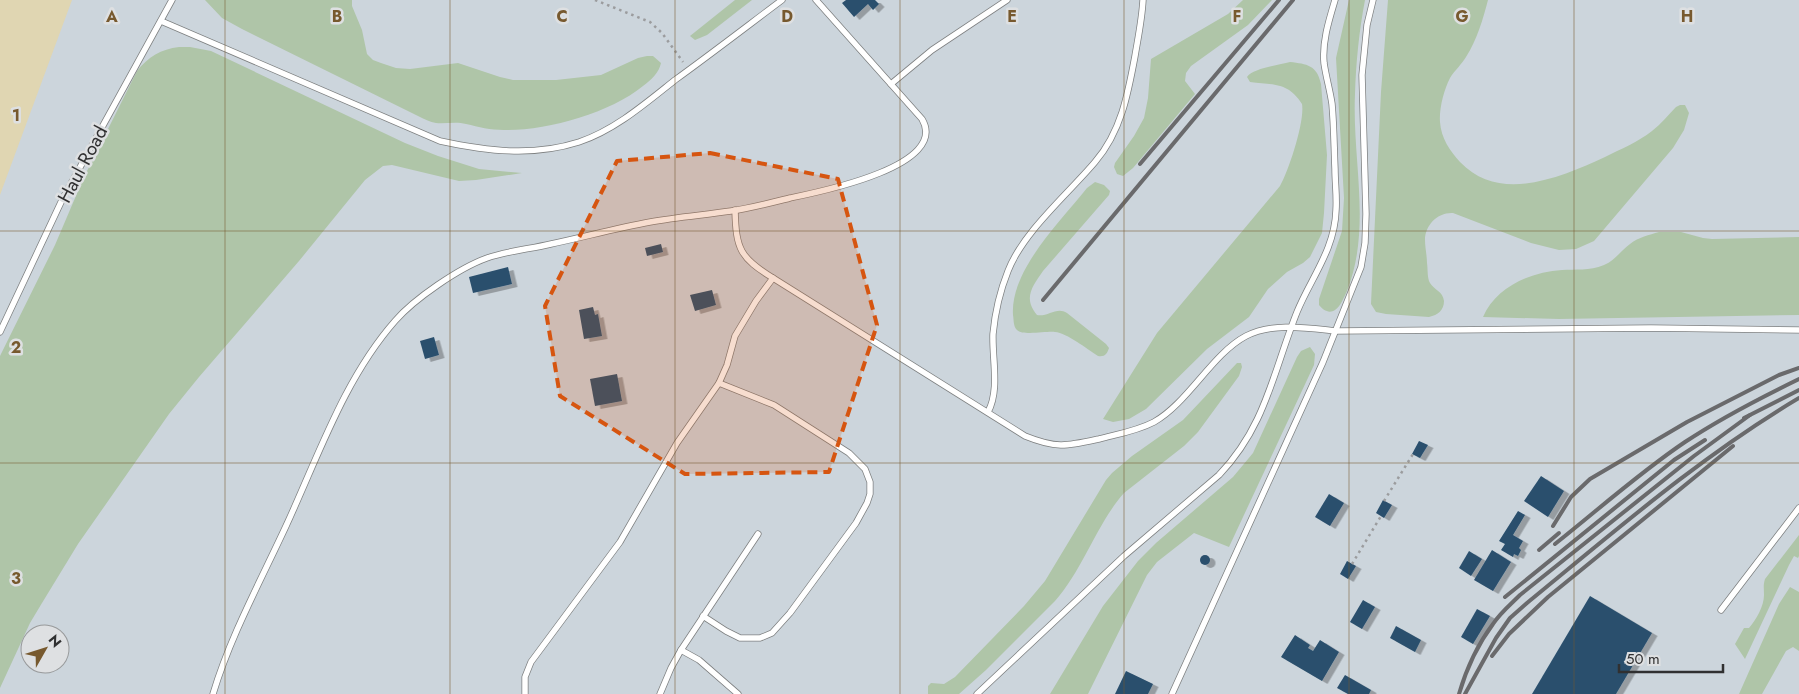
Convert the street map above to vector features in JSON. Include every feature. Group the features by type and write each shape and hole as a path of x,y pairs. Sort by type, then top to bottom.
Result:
{"lane":[{"name":"Haul Road","path":"0,332 62,200 172,0"},
{"path":"160,21 440,141 484,150 527,151 579,142 595,136 625,118 782,0"},
{"path":"213,694 232,645 348,392 385,333 402,312 445,282 488,258 647,222 735,210 854,182 892,167 910,156 922,144 925,139 926,129 922,119 816,0"},
{"path":"891,84 932,50 1006,0"},
{"path":"988,412 993,398 995,314 1008,269 1025,243 1096,161 1112,138 1124,107 1129,86 1138,43 1143,0"},
{"path":"977,694 1124,556 1204,488 1231,462 1248,439 1274,381 1298,312 1327,253 1335,225 1336,197 1333,118 1324,52 1327,29 1336,0"},
{"path":"1172,694 1337,331 1359,276 1364,255 1366,214 1362,75 1367,25 1372,0"},
{"path":"735,210 736,235 741,251 750,263 1026,436 1052,445 1087,442 1136,430 1162,416 1237,342 1255,333 1292,328 1337,331 1651,328 1799,330"},
{"path":"525,694 525,677 534,656 620,542 677,443 720,383 735,336 756,301 773,278"},
{"path":"703,616 740,638 760,638 772,633 790,613 856,523 865,508 870,494 870,482 865,469 849,453 774,406 720,383"},
{"path":"1721,610 1799,508"},
{"path":"660,694 681,650 758,534"},
{"path":"681,650 699,660 738,694"}],"path":[{"path":"595,0 650,22 667,40 689,70"},
{"path":"1384,501 1413,454"},
{"path":"1352,564 1381,516"}],"highlighted area":[{"path":"710,153 838,179 877,325 829,472 685,474 560,396 545,306 617,161"}],"shaded area":[{"path":"67,0 1799,0 1799,694 0,694 0,179"}],"green space":[{"path":"205,0 352,0 352,6 362,30 367,54 373,60 396,68 410,69 458,63 513,80 556,80 601,75 638,58 647,56 653,56 661,63 652,79 629,96 577,119 521,130 489,129 458,123 436,123 422,118 242,29 222,18"},
{"path":"735,0 752,0 707,35 695,40 690,36"},
{"path":"1243,0 1272,0 1248,25 1191,66 1186,73 1185,81 1195,94 1133,168 1123,176 1117,174 1114,167 1115,163 1144,118 1148,98 1151,59 1228,14"},
{"path":"1349,0 1365,0 1358,47 1355,94 1360,218 1354,267 1347,291 1337,308 1333,311 1328,311 1319,305 1319,299 1342,231 1344,198 1336,58"},
{"path":"1388,0 1488,0 1473,44 1448,83 1440,111 1444,139 1460,162 1476,175 1493,182 1512,184 1531,183 1569,172 1641,139 1680,105 1685,105 1689,113 1684,130 1673,148 1594,241 1576,249 1559,250 1531,243 1453,213 1447,213 1438,217 1433,220 1427,229 1425,243 1428,279 1443,298 1444,304 1442,309 1429,317 1376,312 1371,304 1381,92"},
{"path":"190,47 211,51 405,143 438,156 479,169 522,173 459,181 392,165 383,166 365,180 169,414 78,544 30,624 20,624 20,645 0,688 0,356 55,245 84,177 137,71 155,55 166,50"},
{"path":"1290,62 1314,69 1321,84 1327,155 1324,213 1322,233 1310,257 1287,272 1268,289 1249,317 1207,349 1146,409 1129,419 1113,422 1103,419 1157,333 1280,186 1296,145 1301,122 1302,104 1286,88 1273,84 1250,82 1247,77 1260,69"},
{"path":"1095,182 1104,185 1110,191 1109,195 1043,271 1033,287 1030,303 1037,315 1045,315 1056,311 1067,313 1106,344 1109,348 1107,352 1105,355 1100,356 1060,333 1020,332 1015,327 1013,315 1014,298 1028,264 1051,231 1087,188"},
{"path":"1659,232 1681,232 1712,239 1799,237 1799,315 1559,319 1483,317 1496,297 1515,283 1550,271 1588,269 1604,265 1612,261 1633,242 1644,236"},
{"path":"1310,347 1315,354 1314,365 1229,547 1194,533 1157,562 1147,575 1088,694 1050,694 1103,606 1138,561 1156,543 1233,477 1253,453 1297,357 1301,351"},
{"path":"1237,363 1241,363 1242,367 1239,376 1198,432 1184,446 1124,493 1114,505 1074,575 1055,601 986,670 959,694 928,694 928,686 931,683 944,684 955,677 1024,606 1045,581 1112,473 1132,456 1183,420"},
{"path":"1799,535 1799,556 1798,558 1794,556 1789,565 1745,659 1735,644 1744,628 1749,628 1759,613 1764,599 1765,579"},
{"path":"1790,587 1799,592 1799,651 1793,647 1786,651 1762,694 1739,694 1779,604"}],"sand":[{"path":"0,0 72,0 0,195"}],"building":[{"path":"846,0 875,0 879,4 873,10 868,4 854,17 842,3"},
{"path":"661,244 663,252 647,256 645,248"},
{"path":"508,267 512,284 473,293 469,277"},
{"path":"712,290 716,305 695,311 690,295"},
{"path":"593,307 595,315 598,314 602,336 584,339 579,310"},
{"path":"434,337 439,355 425,359 420,341"},
{"path":"617,374 622,401 595,406 590,379"},
{"path":"1419,441 1428,445 1420,458 1412,454"},
{"path":"1541,476 1564,491 1548,517 1524,501"},
{"path":"1329,494 1344,503 1330,526 1315,517"},
{"path":"1383,500 1392,505 1384,518 1376,513"},
{"path":"1518,511 1525,515 1513,535 1523,541 1519,548 1521,550 1518,556 1514,554 1513,557 1501,550 1505,544 1499,541"},
{"path":"1492,550 1511,562 1493,591 1474,580"},
{"path":"1469,551 1482,559 1471,576 1459,568"},
{"path":"1205,555 1210,560 1205,565 1200,560"},
{"path":"1347,561 1356,566 1348,579 1340,574"},
{"path":"1590,596 1652,633 1616,694 1532,694"},
{"path":"1363,600 1375,607 1362,629 1350,622"},
{"path":"1477,609 1490,616 1473,644 1461,637"},
{"path":"1396,626 1421,640 1415,652 1390,638"},
{"path":"1295,635 1310,645 1308,648 1313,651 1320,640 1339,652 1322,681 1281,657"},
{"path":"1126,671 1153,684 1148,694 1115,694"},
{"path":"1345,675 1371,690 1369,694 1348,694 1337,688"}],"railway":[{"path":"1140,164 1279,0"},
{"path":"1043,300 1293,0"},
{"path":"1553,526 1571,497 1590,479 1687,422 1779,375 1799,368"},
{"path":"1555,544 1635,479 1685,442 1741,409 1799,379"},
{"path":"1744,418 1799,390"},
{"path":"1465,694 1496,638 1510,618 1693,469 1799,398"},
{"path":"1459,694 1465,676 1482,640 1499,616 1520,595 1694,456 1750,415"},
{"path":"1505,597 1674,460 1705,440"},
{"path":"1492,656 1509,634 1548,597 1733,446"},
{"path":"1539,550 1559,533"}]}
